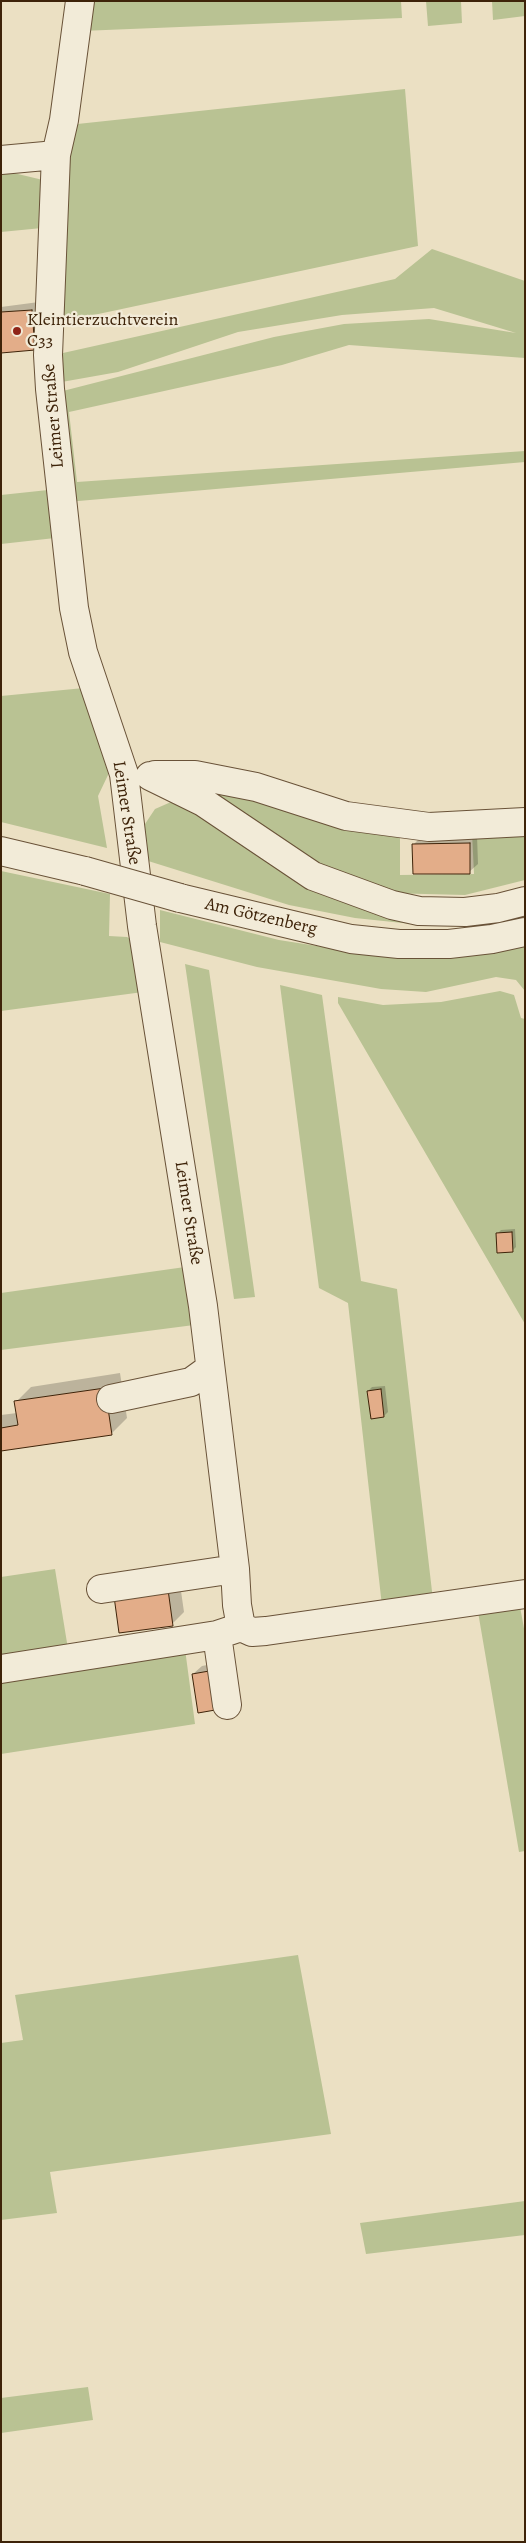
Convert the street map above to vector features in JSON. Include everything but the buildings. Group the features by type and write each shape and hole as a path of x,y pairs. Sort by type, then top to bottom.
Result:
{"street":[{"name":"Leimer Straße","path":"80,1 64,120 56,155 48,355 52,408 74,608 83,652 124,774 142,926 203,1306 209,1369 235,1569 237,1605 229,1631 227,1704"},
{"path":"1,160 56,155"},
{"path":"124,774 150,776 195,775 256,787 346,816 420,826 525,822"},
{"path":"150,776 203,802 313,876 392,904 419,911 465,912 498,908 525,901"},
{"name":"Am Götzenberg","path":"1,851 85,871 180,898 350,939 400,944 449,944 492,939 525,932"},
{"path":"111,1400 191,1382 209,1369"},
{"path":"101,1589 235,1569"},
{"path":"1,1669 229,1631 266,1631 525,1594"}],"green space":[{"path":"86,1 401,1 402,18 81,31"},
{"path":"426,1 461,1 462,23 428,26"},
{"path":"492,1 525,1 525,16 493,20"},
{"path":"405,89 418,246 56,323 68,125"},
{"path":"1,170 43,180 42,228 1,232"},
{"path":"432,249 525,281 525,358 349,345 282,365 69,412 77,482 525,451 525,462 67,502 55,393 274,337 344,324 429,319 516,333 434,308 342,315 238,332 118,372 56,383 54,355 395,279"},
{"path":"48,490 55,538 1,544 1,495"},
{"path":"84,688 108,759 108,775 98,796 107,848 1,822 1,696"},
{"path":"204,790 262,797 400,833 400,875 474,874 472,833 525,828 525,880 465,895 385,893 323,869"},
{"path":"171,802 195,803 311,882 412,924 355,918 289,905 145,860 145,824 155,809"},
{"path":"1,871 110,894 109,936 127,937 136,942 143,992 1,1011"},
{"path":"160,910 279,940 400,959 449,959 503,951 525,945 525,991 516,980 496,977 426,992 381,989 257,967 160,942"},
{"path":"185,964 209,970 255,1297 234,1299"},
{"path":"280,985 322,995 361,1281 397,1289 433,1600 382,1606 348,1303 319,1288"},
{"path":"500,991 514,995 521,1018 525,1019 525,1324 338,1003 338,997 383,1005 441,1002"},
{"path":"185,1267 194,1325 1,1350 1,1293"},
{"path":"55,1569 68,1649 1,1660 1,1577"},
{"path":"519,1601 525,1634 525,1851 519,1852 477,1606"},
{"path":"185,1649 195,1724 1,1754 1,1677"},
{"path":"298,1955 331,2134 50,2172 57,2213 1,2220 1,2043 23,2040 15,1995"},
{"path":"525,2201 525,2235 366,2254 360,2223"},
{"path":"88,2387 93,2420 1,2433 1,2398"}],"place":[{"name":"Kleintierzuchtverein C33","path":"17,331"}]}
